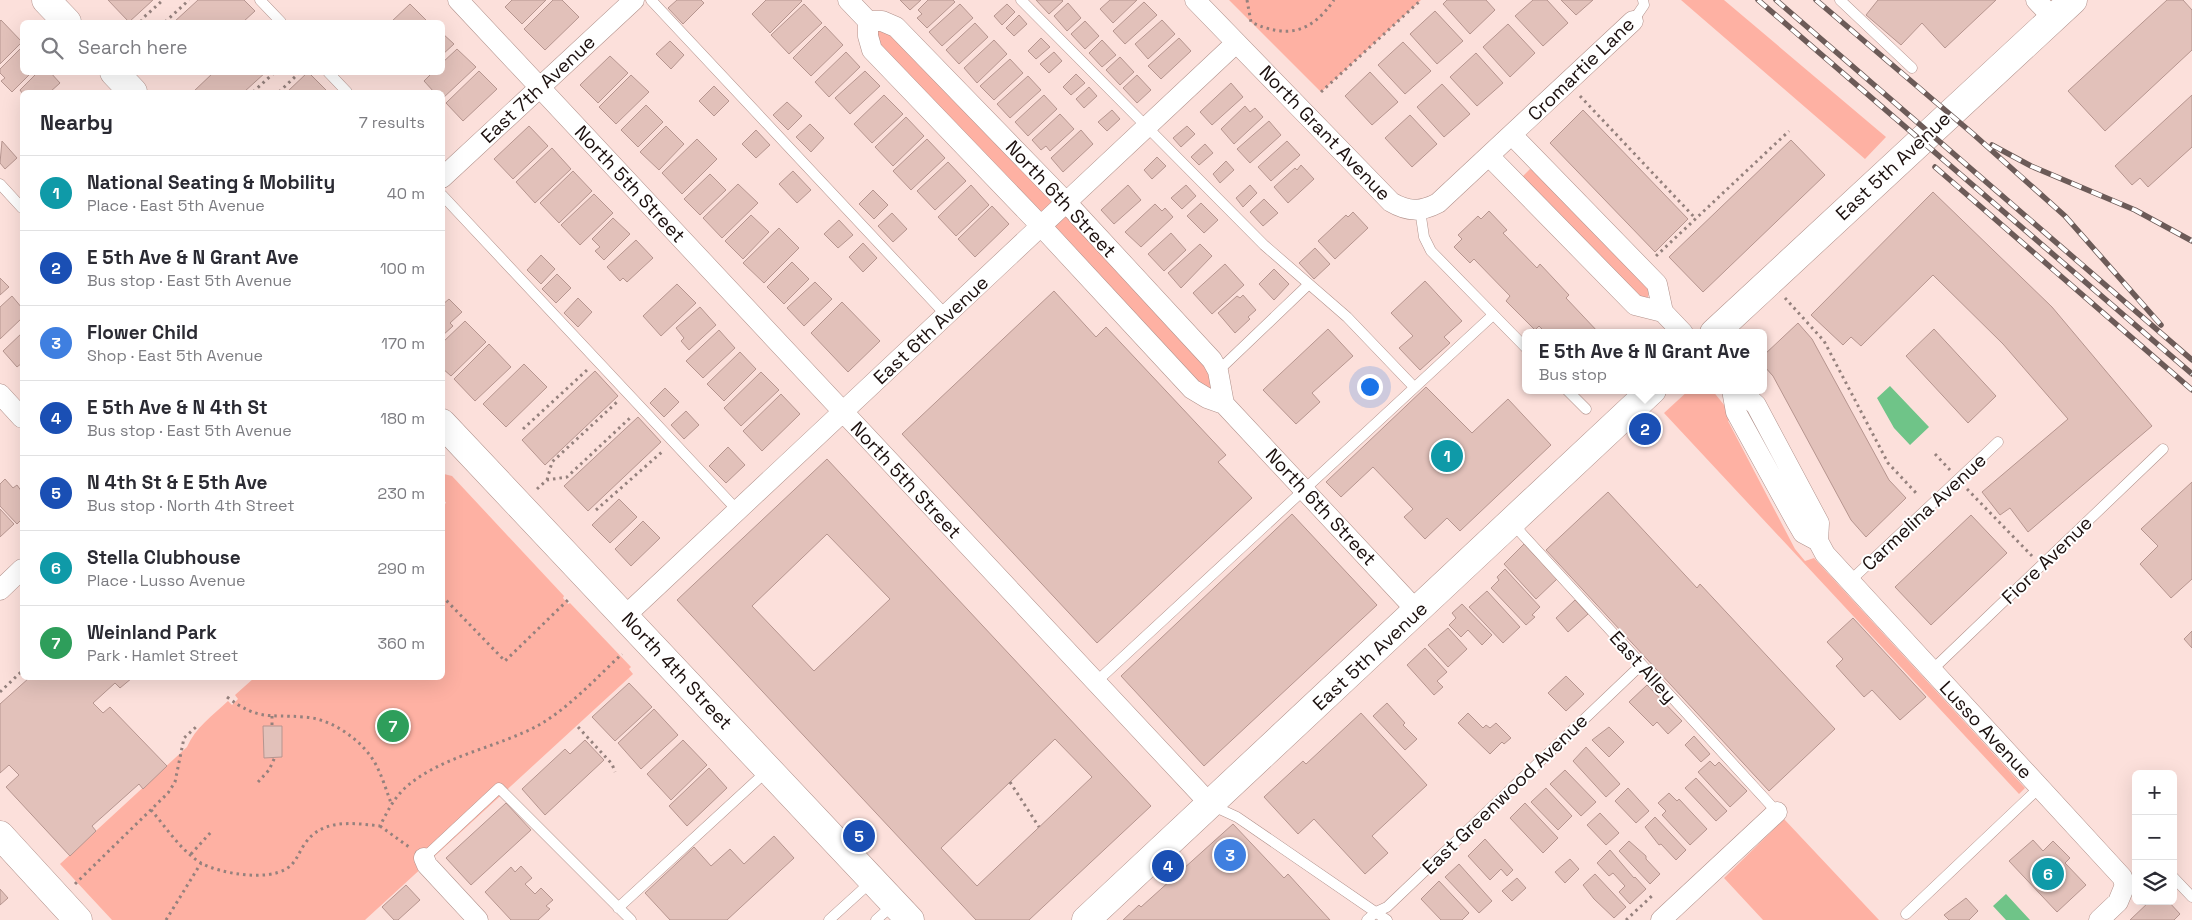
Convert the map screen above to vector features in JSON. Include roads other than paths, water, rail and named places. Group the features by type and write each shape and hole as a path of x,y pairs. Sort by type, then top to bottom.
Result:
{"main road":[{"path":"46,0 65,20"},
{"name":"East 5th Avenue","path":"1718,329 2054,6"},
{"path":"117,75 131,90"},
{"name":"East 5th Avenue","path":"1086,920 1648,394"},
{"name":"North 4th Street","path":"445,426 626,616 872,880 893,914"},
{"path":"0,835 78,920"}],"street":[{"name":"North 5th Street","path":"458,0 1210,804"},
{"name":"East 7th Avenue","path":"445,175 634,0"},
{"path":"848,0 868,21"},
{"name":"North Grant Avenue","path":"1195,0 1391,202 1402,208 1420,210"},
{"name":"North 6th Street","path":"1224,404 1218,371 1212,360 1066,202 896,27 882,21 868,21 868,36 872,50 1041,226 1192,390 1224,404 1417,611"},
{"name":"Cromartie Lane","path":"1512,135 1633,21"},
{"name":"East 6th Avenue","path":"626,616 1236,43"},
{"path":"1420,210 1427,209 1438,203 1512,135 1657,284 1663,312 1679,329"},
{"path":"1489,156 1635,305 1663,312"},
{"name":"Lusso Avenue","path":"1733,394 1736,412 1796,521 1804,533 1818,541"},
{"name":"Lusso Avenue","path":"1743,394 1756,405 1819,523 1818,541 1825,554 1931,672 2122,876 2130,882 2118,902 2099,920"},
{"path":"2,399 20,416"},
{"path":"0,590 20,571"},
{"path":"1661,920 1777,812"},
{"path":"419,854 478,920"}],"lane":[{"path":"260,0 279,20"},
{"path":"651,0 946,315"},
{"path":"1020,0 1264,245 1347,317 1414,387"},
{"name":"Cromartie Lane","path":"1633,21 1644,5 1643,0"},
{"path":"1840,0 1912,68"},
{"path":"331,75 345,90"},
{"path":"0,184 20,206"},
{"path":"445,198 738,510"},
{"path":"1420,210 1424,237 1431,251 1522,344"},
{"path":"1218,371 1309,284"},
{"path":"1095,683 1493,315"},
{"path":"1572,394 1586,409"},
{"name":"Carmelina Avenue","path":"1850,582 1998,442"},
{"name":"Fiore Avenue","path":"1931,672 2163,449"},
{"name":"East Alley","path":"1511,522 1777,812"},
{"name":"East Greenwood Avenue","path":"1367,920 1376,912 1387,907 1641,665"},
{"path":"618,908 769,770"},
{"path":"419,854 499,788 631,920"},
{"path":"1906,914 2039,788"},
{"name":"North 5th Street","path":"1210,804 1237,817 1388,920"},
{"path":"831,919 872,880"},
{"path":"2177,881 2192,898"}],"railway":[{"path":"1758,0 2192,374"},
{"path":"1776,0 2192,360"},
{"path":"1816,0 1972,133 2065,216 2161,325"},
{"path":"1992,145 2031,166 2135,210 2192,241"},
{"path":"1935,167 2192,390"}],"place":[{"name":"E 5th Ave & N Grant Ave","path":"1645,429"},
{"name":"National Seating & Mobility","path":"1447,456"},
{"name":"Weinland Park","path":"393,726"},
{"name":"N 4th St & E 5th Ave","path":"859,836"},
{"name":"Flower Child","path":"1230,855"},
{"name":"E 5th Ave & N 4th St","path":"1168,866"},
{"name":"Stella Clubhouse","path":"2048,874"}]}
